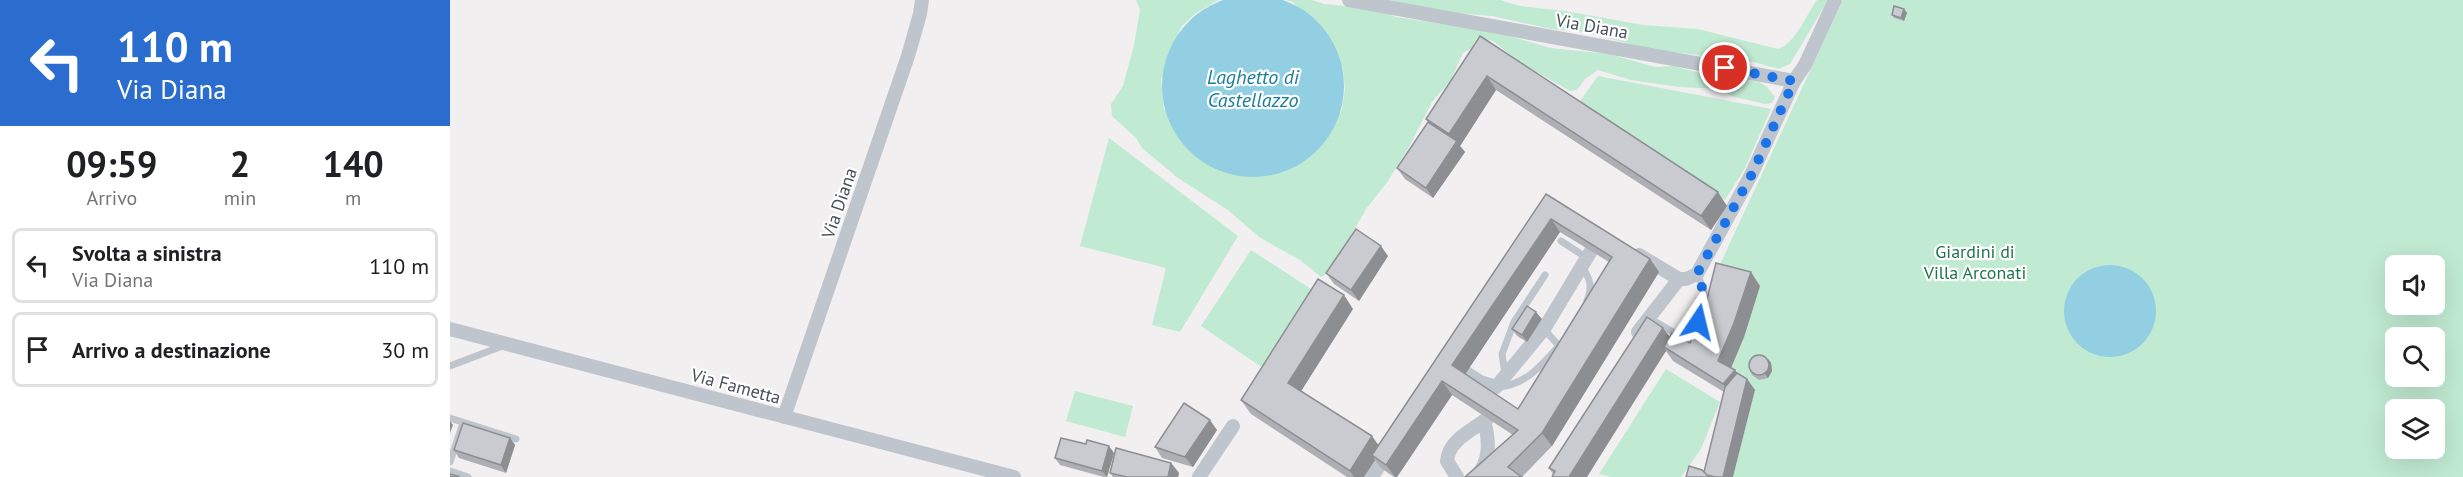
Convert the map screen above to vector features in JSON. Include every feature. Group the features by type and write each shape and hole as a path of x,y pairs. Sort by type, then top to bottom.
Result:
{"street":[{"name":"Via Diana","path":"784,417 908,56 920,14 921,0"},
{"name":"Via Diana","path":"1349,0 1794,81"},
{"path":"1632,250 1679,279 1686,279 1697,274 1752,174 1794,81 1805,65 1835,0"},
{"path":"1498,403 1501,382 1545,329 1586,259"},
{"path":"1628,348 1647,317 1668,295 1679,279"},
{"name":"Via Fametta","path":"450,329 1014,477"},
{"path":"1466,373 1480,382 1501,382"},
{"path":"1457,477 1449,468 1450,449 1465,434 1486,419 1489,449 1486,461 1477,477"},
{"path":"1199,477 1233,426"},
{"path":"1372,477 1393,445"}],"lane":[{"path":"1561,241 1586,259 1590,278 1589,297 1585,306"},
{"path":"1647,317 1680,336 1686,335 1698,322 1704,293 1697,274"},
{"path":"1545,275 1514,322 1502,354 1501,382 1508,386 1528,377 1564,339"},
{"path":"1545,329 1559,346"},
{"path":"450,366 507,345"},
{"path":"450,418 516,439"},
{"path":"450,462 463,423"},
{"path":"450,471 468,477"}],"green space":[{"path":"1136,0 1218,0 1195,14 1181,27 1161,79 1164,110 1341,113 1345,90 1343,68 1293,2 1286,0 1312,0 1324,4 1376,9 1396,17 1496,32 1550,48 1609,54 1655,67 1673,66 1723,79 1735,78 1759,82 1767,87 1775,97 1772,103 1765,104 1731,96 1721,89 1679,87 1631,80 1598,70 1585,79 1577,90 1570,91 1521,63 1493,41 1477,38 1471,48 1463,53 1451,80 1432,102 1409,147 1388,181 1366,209 1331,271 1321,277 1300,260 1259,237 1228,210 1178,178 1142,148 1136,138 1112,116 1111,104 1123,86 1134,45 1140,10"},
{"path":"1381,0 1500,0 1520,6 1565,11 1643,25 1698,29 1778,49 1795,35 1817,0 1828,0 1790,64 1779,69 1753,62 1650,49 1583,32 1551,29 1492,16 1444,12"},
{"name":"Giardini di Villa Arconati","path":"1843,0 2463,0 2463,477 1733,477 1755,390 1728,375 1715,275"},
{"path":"1598,76 1771,109 1745,168 1725,200 1580,101"},
{"path":"1109,138 1238,236 1180,332 1152,325 1166,268 1080,246"},
{"path":"1251,250 1314,291 1263,368 1201,326"},
{"path":"1666,369 1720,402 1701,449 1681,477 1611,477 1599,474"},
{"path":"1075,391 1133,406 1125,437 1066,421"}],"water":[{"name":"Laghetto di Castellazzo","path":"1226,-1 1280,-1 1304,10 1318,21 1329,35 1343,68 1343,104 1329,137 1318,151 1304,162 1271,176 1235,176 1202,162 1188,151 1177,137 1163,104 1163,68 1177,35 1188,21 1202,10"},
{"path":"2110,265 2128,269 2142,279 2152,293 2156,311 2152,329 2142,343 2128,353 2110,357 2092,353 2078,343 2068,329 2064,311 2068,293 2078,279 2092,269"}],"building":[{"path":"1894,6 1904,9 1901,18 1892,15"},
{"path":"1480,36 1718,192 1701,216 1487,76 1449,134 1426,119"},
{"path":"1428,122 1457,141 1426,188 1397,168"},
{"path":"1546,194 1650,259 1542,433 1508,467 1522,477 1465,477 1518,430 1442,381 1386,465 1372,455","holes":["1551,219 1612,257 1518,409 1452,365"]},
{"path":"1356,229 1381,246 1351,290 1326,273"},
{"path":"1716,263 1751,272 1718,361 1735,370 1723,384 1664,347 1672,333 1690,343 1706,303"},
{"path":"1318,279 1344,295 1288,383 1372,436 1350,471 1241,400"},
{"path":"1527,306 1536,312 1522,335 1512,329"},
{"path":"1647,317 1663,328 1569,477 1552,477 1555,471 1549,468"},
{"path":"1755,355 1763,355 1769,361 1769,369 1763,375 1755,375 1749,369 1749,361"},
{"path":"1737,373 1747,379 1723,477 1707,475 1704,472 1725,387"},
{"path":"1184,403 1210,420 1185,457 1155,447"},
{"path":"463,423 510,438 501,465 454,450"},
{"path":"1061,438 1086,444 1087,440 1109,446 1102,471 1055,458"},
{"path":"1116,448 1171,463 1168,477 1127,477 1110,473"},
{"path":"1689,466 1702,470 1707,475 1715,477 1686,477"}],"route":[{"path":"1698,322 1704,293 1697,274 1752,174 1794,81 1725,68"}]}
